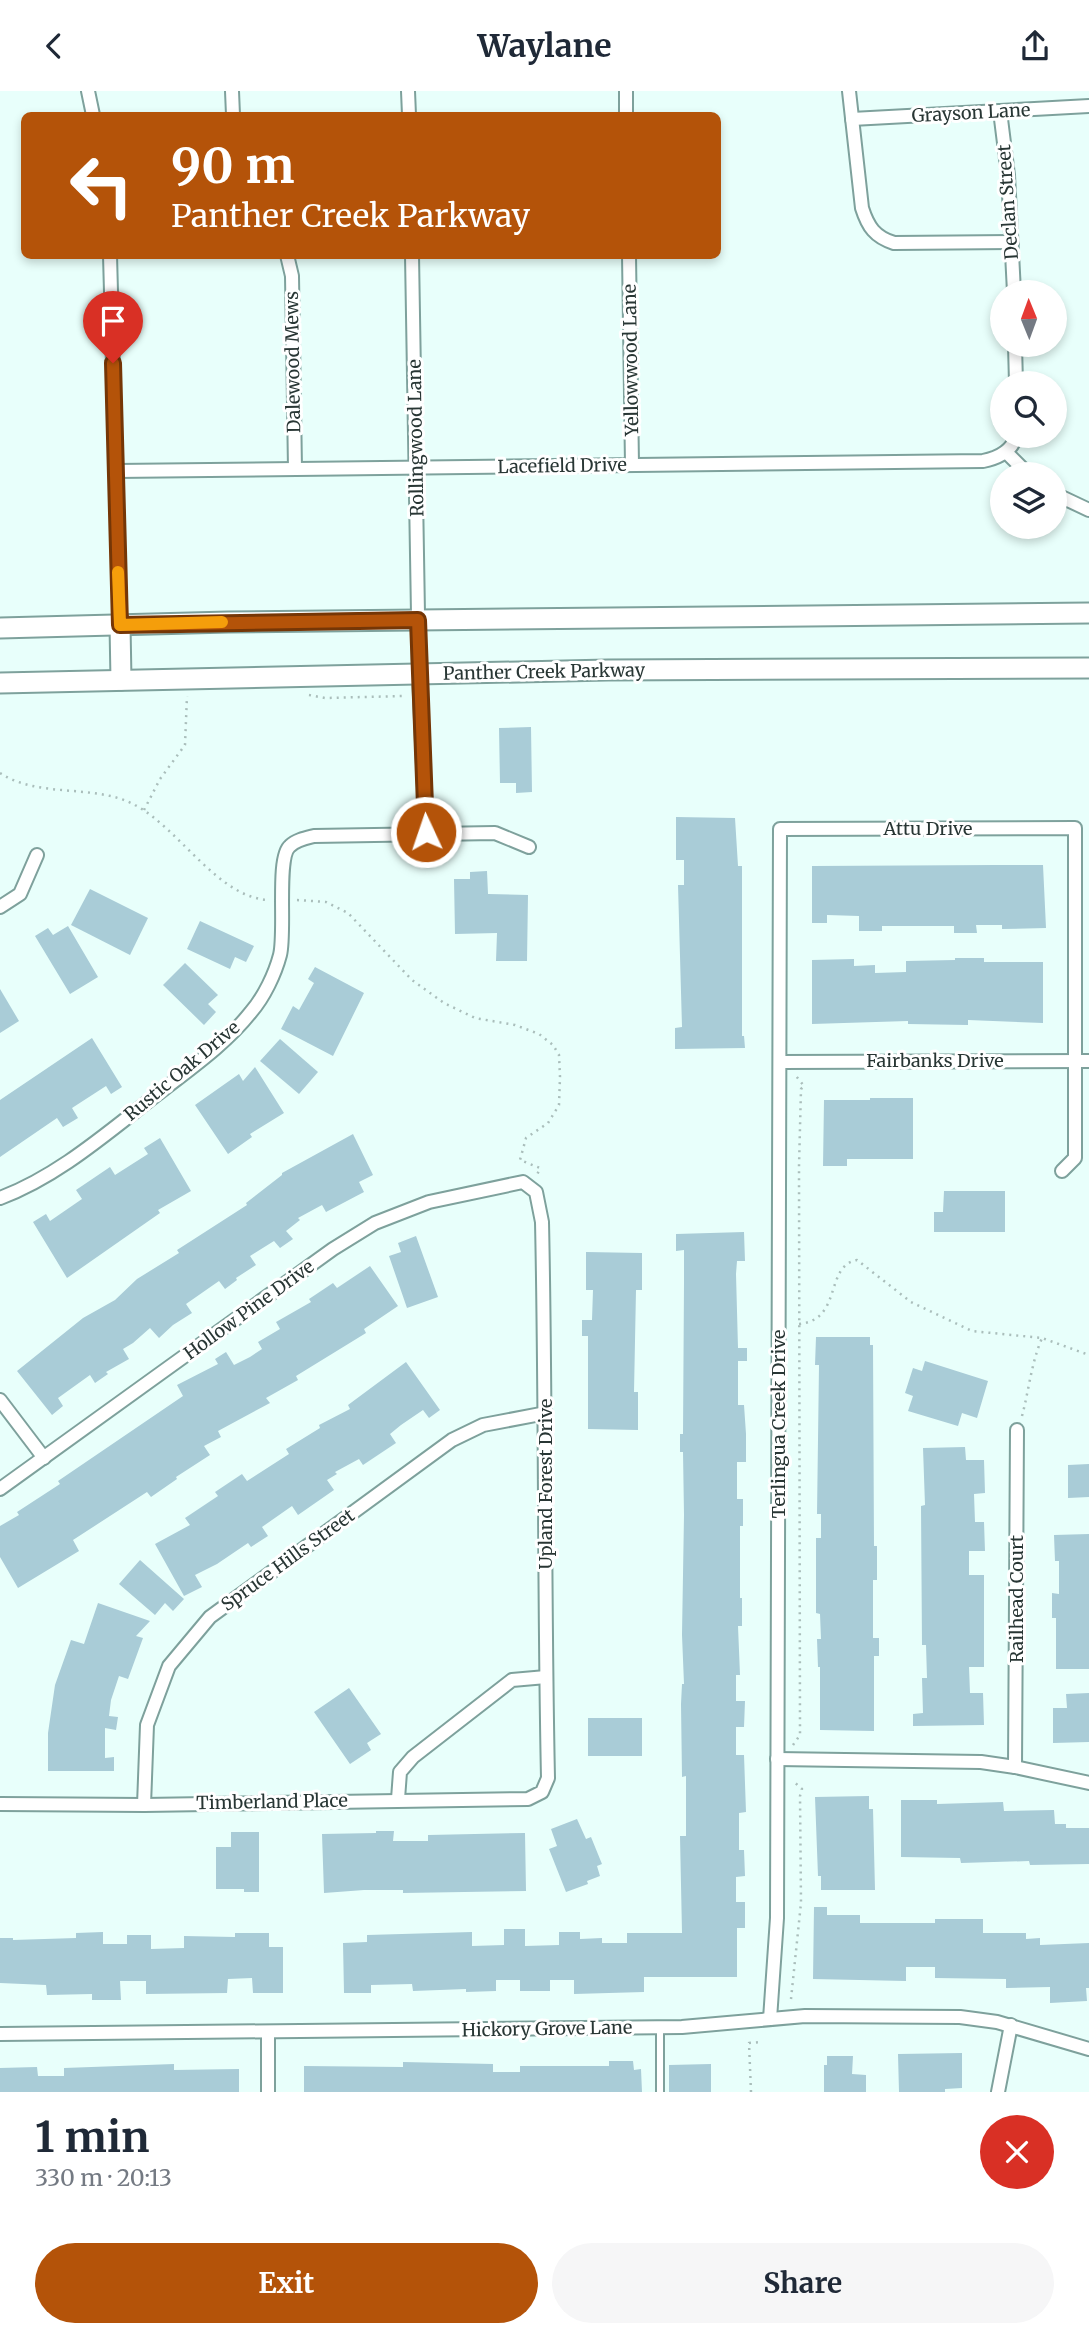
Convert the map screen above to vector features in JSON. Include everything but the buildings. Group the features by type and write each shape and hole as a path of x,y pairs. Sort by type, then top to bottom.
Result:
{"main road":[{"path":"0,628 418,620 1089,613"},
{"path":"120,625 121,680"},
{"name":"Panther Creek Parkway","path":"0,683 608,670 1089,667"}],"street":[{"path":"89,91 92,112"},
{"path":"232,91 233,112"},
{"path":"408,91 409,112"},
{"path":"626,91 626,112"},
{"path":"849,91 862,208 873,232 894,243 1012,242"},
{"name":"Grayson Lane","path":"852,119 1089,106"},
{"name":"Declan Street","path":"1000,111 1014,280"},
{"path":"110,259 120,625"},
{"name":"Dalewood Mews","path":"288,259 292,276 295,469"},
{"name":"Rollingwood Lane","path":"412,259 419,674 426,832"},
{"name":"Yellowwood Lane","path":"629,259 632,465"},
{"path":"1010,448 1006,452 1016,462"},
{"name":"Lacefield Drive","path":"116,471 983,461 995,459 1006,452"},
{"path":"1067,499 1089,510"},
{"name":"Attu Drive","path":"780,829 1075,828 1075,1061"},
{"name":"Terlingua Creek Drive","path":"770,2019 777,1918 780,829"},
{"path":"426,832 495,833 529,847"},
{"name":"Rustic Oak Drive","path":"0,1198 24,1189 100,1138 231,1034 253,1011 272,977 282,944 282,862 289,846 314,836 426,832"},
{"path":"0,907 20,894 37,855"},
{"path":"1062,1171 1075,1158 1075,1061"},
{"name":"Fairbanks Drive","path":"780,1062 1089,1061"},
{"name":"Upland Forest Drive","path":"527,1185 536,1192 542,1221 548,1778 542,1792"},
{"name":"Hollow Pine Drive","path":"0,1489 333,1249 375,1223 429,1202 527,1185"},
{"path":"0,1400 44,1458"},
{"name":"Spruce Hills Street","path":"144,1805 147,1725 169,1667 210,1617 452,1440 483,1425 546,1413"},
{"name":"Railhead Court","path":"1015,1767 1017,1430"},
{"path":"398,1799 400,1772 413,1757 512,1680 546,1677"},
{"path":"777,1759 940,1760 1015,1767 1089,1783"},
{"name":"Timberland Place","path":"0,1804 144,1805 528,1798 542,1792"},
{"name":"Hickory Grove Lane","path":"0,2034 660,2028 817,2016 960,2017 1011,2025 1089,2049"},
{"path":"998,2092 1011,2025"},
{"path":"268,2032 268,2092"}],"lane":[{"path":"660,2028 660,2092"}],"path":[{"path":"144,811 160,779 185,745 187,692"},
{"path":"0,773 16,782 49,789 89,792 133,804 232,888 257,899 326,902 348,913 412,980 444,1003 475,1018 515,1025 539,1034 553,1045 559,1055 561,1077 558,1105 548,1123 526,1138 522,1147 520,1160 540,1168 527,1185"},
{"path":"793,1745 800,1735 800,1101 801,1089 804,1086 796,1076"},
{"path":"799,1324 812,1323 826,1311 834,1284 847,1264 857,1260 911,1302 972,1331 1041,1338 1089,1355"},
{"path":"1017,1430 1029,1390 1032,1361 1041,1338"},
{"path":"791,1999 801,1903 802,1789 793,1781"},
{"path":"751,2092 749,2043 761,2042"}],"slow traffic":[{"path":"118,572 120,625 222,622"}],"route":[{"path":"113,363 120,625 418,620 426,832"}]}
